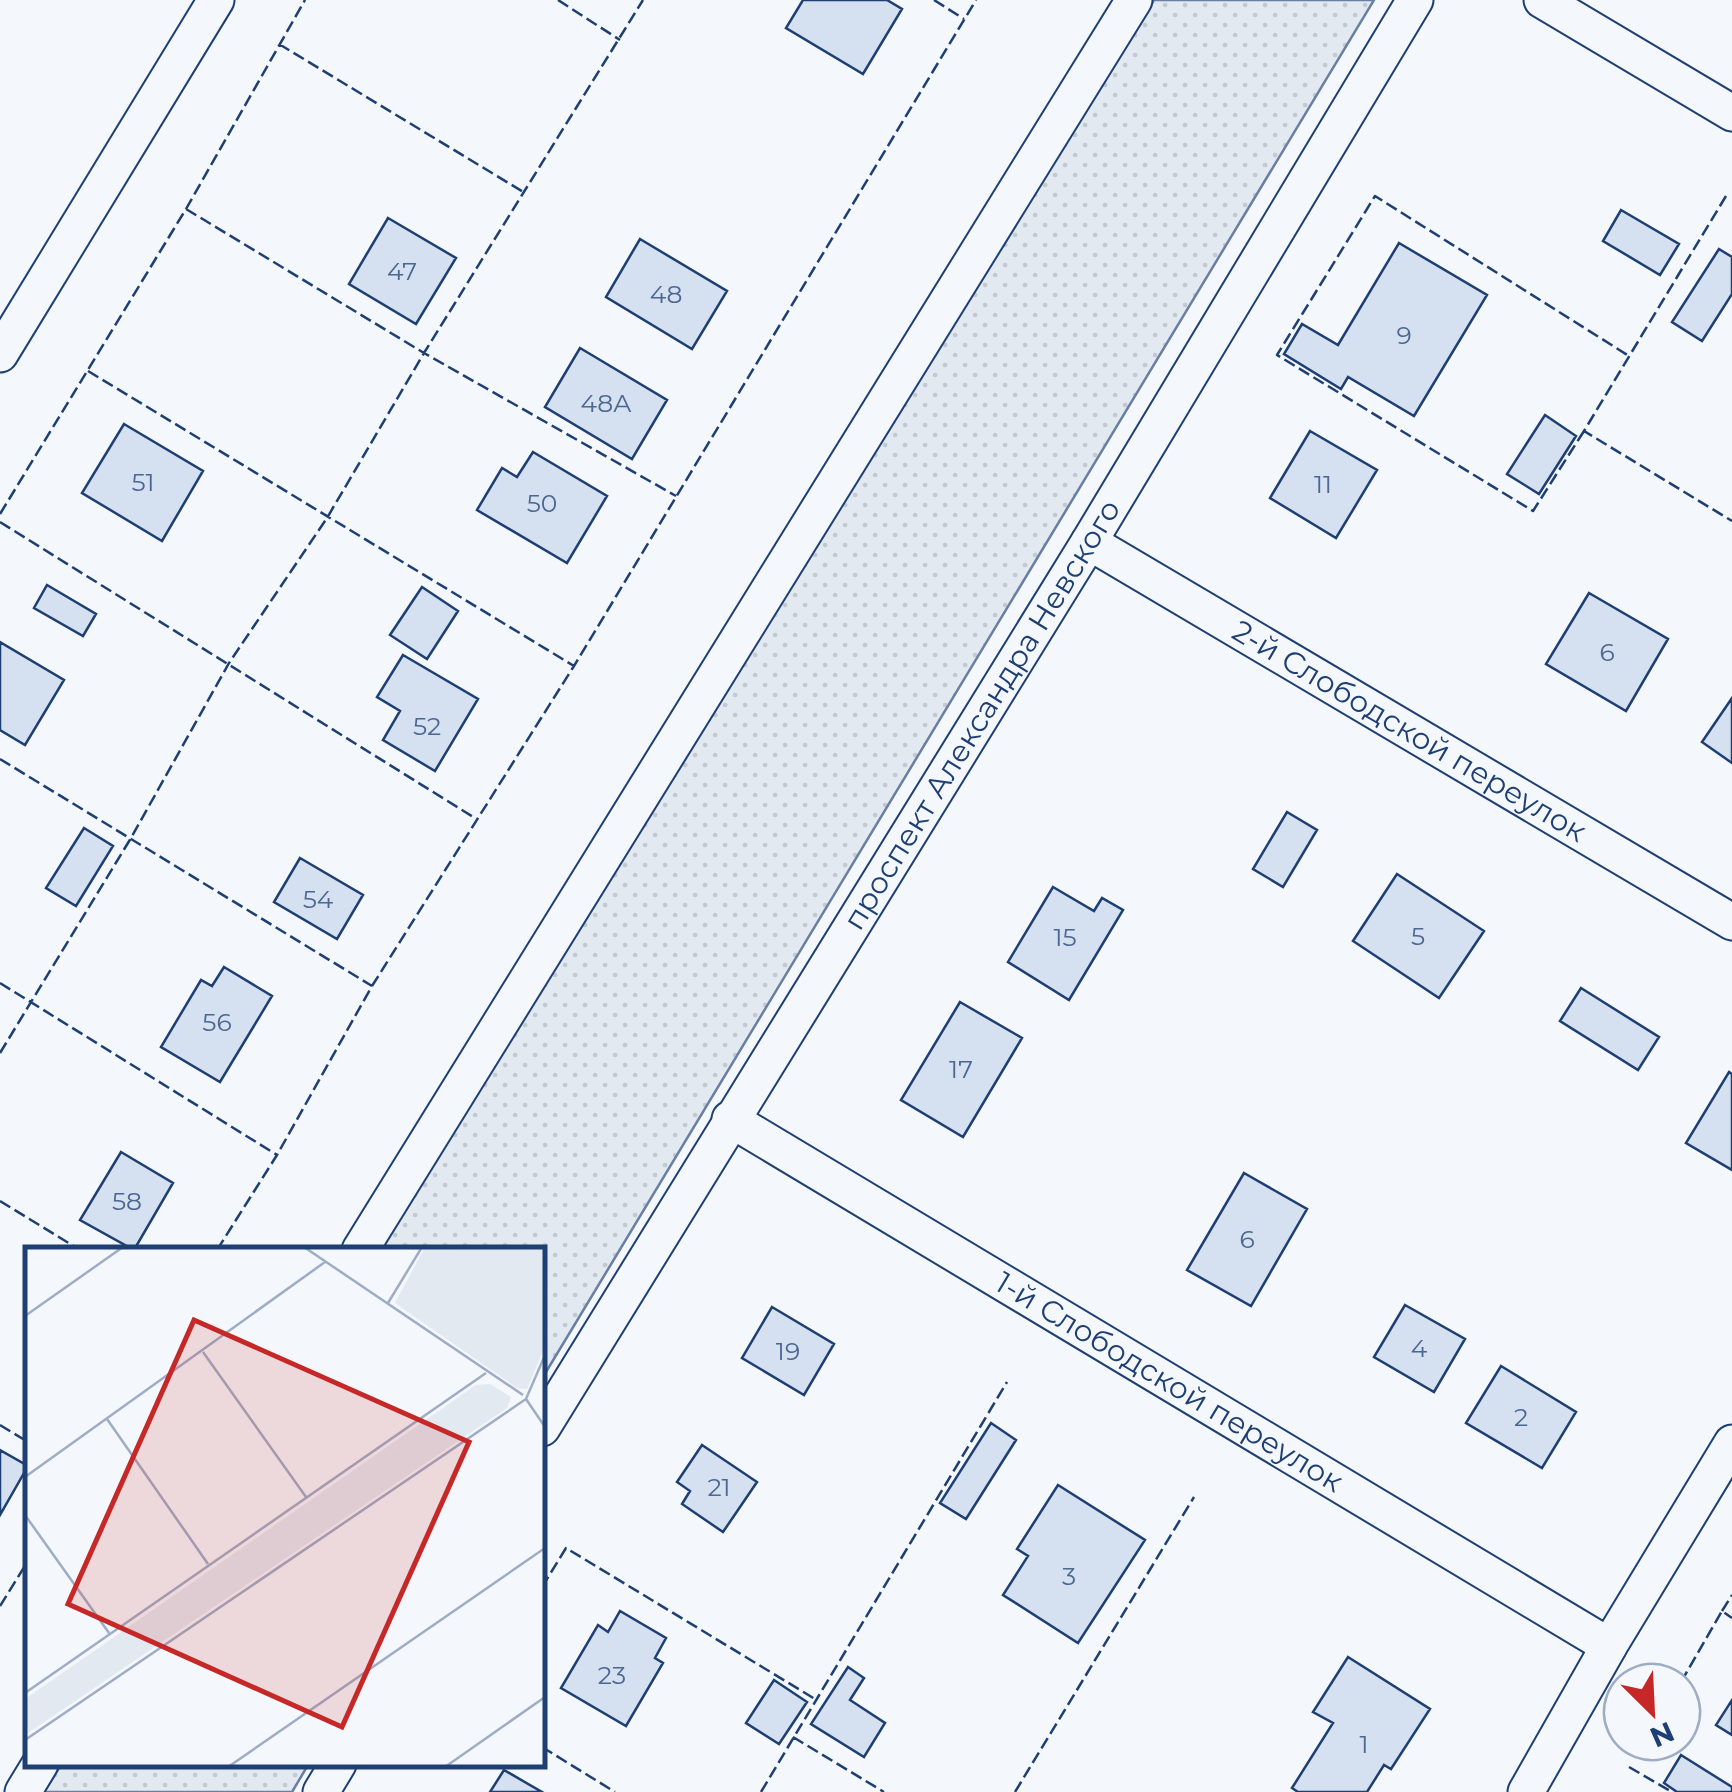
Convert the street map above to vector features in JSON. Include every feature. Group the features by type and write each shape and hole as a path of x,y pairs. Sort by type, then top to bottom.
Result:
{"street":[{"path":"0,354 216,0"},
{"path":"362,1247 1134,0"},
{"name":"проспект Александра Невского","path":"545,1423 1088,542 1415,0"},
{"path":"1542,0 1732,112"},
{"name":"2-й Слободской переулок","path":"1088,542 1732,922"},
{"name":"1-й Слободской переулок","path":"730,1119 1609,1646"},
{"path":"1526,1792 1732,1443"},
{"path":"23,1792 38,1767"},
{"path":"321,1792 336,1767"}],"shaded area":[{"path":"1154,0 1374,0 545,1374 545,1247 382,1247"},
{"path":"59,1767 307,1767 292,1792 44,1792"}],"building":[{"path":"803,0 887,0 902,9 863,74 786,28"},
{"path":"1621,210 1679,244 1660,275 1603,241"},
{"path":"388,218 456,258 416,324 349,284"},
{"path":"640,239 727,291 692,349 606,297"},
{"path":"1399,243 1487,295 1414,416 1348,377 1341,389 1284,354 1302,324 1338,345"},
{"path":"1719,249 1732,257 1732,294 1702,341 1672,322"},
{"path":"580,348 667,400 632,459 545,407"},
{"path":"1545,415 1576,436 1539,494 1507,474"},
{"path":"124,424 203,471 162,541 82,493"},
{"path":"1310,431 1377,470 1336,538 1270,498"},
{"path":"533,452 607,496 567,563 477,510 502,468 517,477"},
{"path":"47,585 96,614 83,636 34,608"},
{"path":"422,587 458,611 427,659 390,635"},
{"path":"1589,593 1668,639 1626,711 1546,664"},
{"path":"0,642 64,680 25,745 0,730"},
{"path":"403,655 478,699 435,771 383,740 400,711 377,697"},
{"path":"1732,698 1732,763 1702,742"},
{"path":"1287,812 1317,830 1283,887 1253,869"},
{"path":"84,828 113,846 76,906 46,888"},
{"path":"300,858 363,895 337,939 274,902"},
{"path":"1397,874 1484,931 1439,998 1353,941"},
{"path":"1053,887 1094,911 1102,898 1123,910 1069,1000 1008,962"},
{"path":"224,967 272,996 220,1082 161,1047 201,980 212,986"},
{"path":"1581,988 1659,1037 1638,1070 1560,1021"},
{"path":"960,1002 1022,1038 963,1137 901,1100"},
{"path":"1729,1072 1732,1074 1732,1170 1686,1143"},
{"path":"121,1152 173,1183 136,1247 129,1247 80,1220"},
{"path":"1244,1173 1307,1209 1251,1306 1187,1270"},
{"path":"1405,1305 1465,1339 1434,1392 1374,1357"},
{"path":"772,1307 834,1344 804,1395 742,1358"},
{"path":"1501,1366 1576,1412 1542,1468 1466,1423"},
{"path":"991,1423 1016,1440 966,1519 940,1503"},
{"path":"702,1445 757,1482 723,1532 682,1504 690,1491 677,1482"},
{"path":"0,1450 25,1464 25,1471 0,1515"},
{"path":"1058,1485 1145,1540 1078,1643 1003,1595 1028,1556 1017,1549"},
{"path":"620,1611 666,1638 655,1658 663,1663 626,1726 561,1688 598,1625 608,1632"},
{"path":"1348,1657 1430,1709 1391,1769 1384,1765 1367,1792 1298,1792 1292,1788 1333,1723 1313,1712"},
{"path":"848,1667 864,1678 850,1700 885,1723 864,1757 811,1724"},
{"path":"774,1680 807,1702 779,1744 746,1723"},
{"path":"1732,1700 1732,1735 1716,1725"},
{"path":"1677,1762 1692,1762 1732,1787 1732,1792 1677,1792 1664,1783"},
{"path":"504,1770 542,1792 490,1792"}],"fence":[{"path":"0,514 186,209 305,0"},
{"path":"558,0 620,40"},
{"path":"0,1053 131,838 229,663 327,518 424,353 643,0"},
{"path":"934,0 964,19"},
{"path":"219,1247 277,1155 372,986 574,666 976,0"},
{"path":"279,44 525,193"},
{"path":"1584,431 1533,511 1277,355 1375,196 1629,356"},
{"path":"1726,196 1584,431 1732,521"},
{"path":"186,209 424,353 676,496"},
{"path":"88,371 574,666"},
{"path":"0,522 478,820"},
{"path":"0,759 372,986"},
{"path":"0,983 277,1155"},
{"path":"0,1201 75,1247"},
{"path":"761,1792 1007,1382"},
{"path":"0,1425 25,1440"},
{"path":"1015,1792 1194,1497"},
{"path":"545,1582 566,1548 815,1699"},
{"path":"0,1606 25,1566"},
{"path":"1722,1611 1732,1595"},
{"path":"1693,1662 1722,1611 1732,1618"},
{"path":"793,1737 884,1792"},
{"path":"545,1749 615,1792"},
{"path":"1629,1767 1672,1792"}]}
